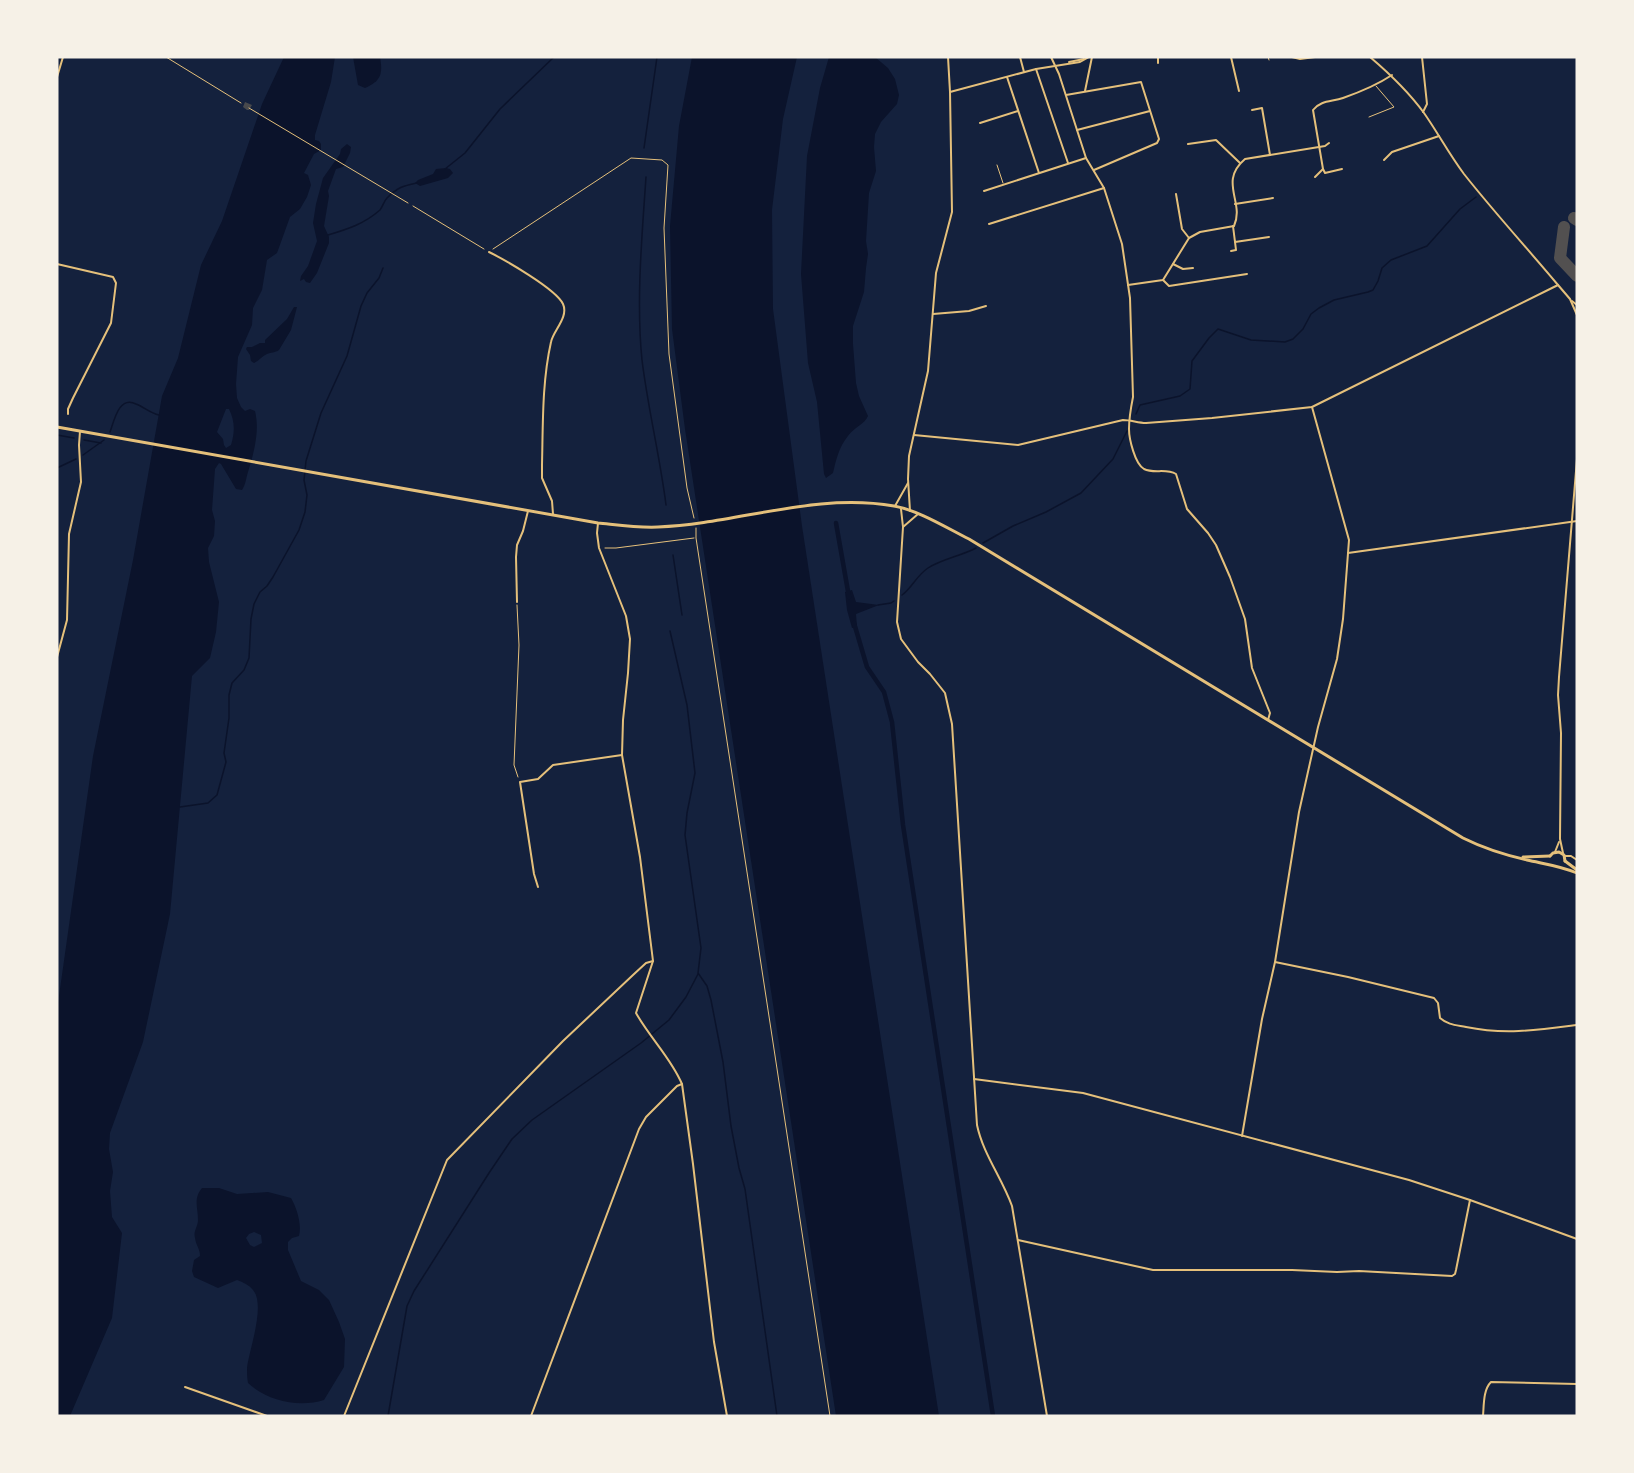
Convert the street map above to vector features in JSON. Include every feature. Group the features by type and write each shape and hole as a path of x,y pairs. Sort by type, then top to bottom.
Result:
{"main road":[{"path":"57,427 598,523 639,527 687,525 813,504 865,503 895,506 918,514 969,539 1465,839 1479,846 1558,867 1562,866 1577,872"},
{"path":"1518,857 1550,856 1555,852 1564,857 1577,872"},
{"path":"1550,856 1552,865"},
{"path":"1562,866 1564,857"}],"street":[{"path":"57,77 63,57"},
{"path":"910,511 909,456 928,371 936,273 952,212 948,57"},
{"path":"1020,57 1024,72"},
{"path":"1051,57 1086,158 1104,188 1122,244 1130,298 1133,396 1129,430 1131,442 1140,466 1149,470 1176,474 1187,509 1208,533 1221,556 1245,619 1252,668 1270,713 1268,720"},
{"path":"1158,57 1158,63"},
{"path":"1231,57 1239,91"},
{"path":"1292,57 1300,59 1315,57"},
{"path":"1370,57 1392,75 1409,94 1464,174 1558,285 1569,299 1577,315"},
{"path":"1422,57 1427,104 1423,112"},
{"path":"950,92 1036,69 1089,58 1085,91"},
{"path":"1036,69 1068,163"},
{"path":"1342,169 1325,173 1323,169 1313,110 1318,104 1341,99 1375,85 1392,75"},
{"path":"1006,77 1039,173"},
{"path":"1066,95 1142,82 1159,139 1157,143 1094,170"},
{"path":"1252,110 1262,108 1270,155"},
{"path":"980,123 1018,111"},
{"path":"1077,130 1150,111"},
{"path":"1383,160 1392,152 1439,136"},
{"path":"1188,144 1216,140 1240,163"},
{"path":"1231,250 1236,249 1233,226 1238,219 1232,178 1240,163 1245,159 1325,146 1329,143"},
{"path":"984,191 1086,158"},
{"path":"1315,177 1323,169"},
{"path":"989,224 1104,188"},
{"path":"1176,194 1182,229 1189,238"},
{"path":"1235,204 1274,198"},
{"path":"1164,280 1189,238 1200,232 1233,226"},
{"path":"1235,242 1269,237"},
{"path":"489,252 552,291 563,303 560,325 552,334 545,382 542,465 543,478 552,501 553,514"},
{"path":"57,264 113,277 116,283 111,323 73,398 68,414"},
{"path":"1173,264 1183,269 1192,268"},
{"path":"1164,280 1169,286 1247,274"},
{"path":"1128,285 1164,280"},
{"path":"914,435 1018,445 1123,420 1157,423 1312,407 1558,285"},
{"path":"1569,299 1577,305"},
{"path":"933,314 969,311 986,306"},
{"path":"1242,1136 1262,1020 1275,962 1307,768 1340,647 1349,540 1312,407"},
{"path":"57,657 67,620 69,534 81,482 80,431"},
{"path":"1577,459 1558,694 1561,733 1560,839 1564,857 1574,857 1577,860"},
{"path":"895,506 908,483"},
{"path":"900,508 903,527 897,622 901,639 945,693 952,724 979,1135 1010,1200 1047,1416"},
{"path":"517,602 517,545 528,509"},
{"path":"903,527 918,514"},
{"path":"1348,554 1577,521"},
{"path":"598,523 599,548 626,616 630,639 622,755 640,857 653,961 636,1013 677,1072 682,1084 714,1342 727,1416"},
{"path":"538,887 520,782 538,779 553,765 622,755"},
{"path":"1555,852 1560,839"},
{"path":"344,1416 447,1160 564,1041 646,963 653,961"},
{"path":"1275,962 1434,998 1438,1003 1440,1018 1450,1024 1510,1032 1577,1025"},
{"path":"974,1079 1083,1093 1409,1180 1577,1239"},
{"path":"531,1416 639,1129 646,1117 677,1086 682,1084"},
{"path":"1018,1240 1153,1270 1337,1272 1359,1270 1452,1276 1456,1270 1470,1200"},
{"path":"1483,1416 1485,1393 1491,1382 1577,1384"},
{"path":"185,1387 267,1416"}],"lane":[{"path":"1369,117 1394,106 1375,85"},
{"path":"997,165 1004,184"}],"path":[{"path":"166,57 241,103"},
{"path":"249,108 408,203"},
{"path":"414,206 489,252 631,158 662,160 668,165 663,228 669,354 679,435 695,525 830,1416"},
{"path":"599,548 696,538"},
{"path":"517,602 519,645 514,765 520,782"}],"water":[{"path":"284,57 335,57 331,82 315,135 315,140 321,144 321,150 314,154 304,173 308,175 311,185 300,209 290,217 277,253 267,260 262,290 253,308 252,325 238,357 237,398 245,411 250,409 255,411 257,426 254,449 242,490 236,489 221,464 219,463 215,469 212,510 215,521 214,536 208,548 209,562 219,602 216,632 210,658 192,676 170,914 143,1042 110,1133 109,1149 113,1172 110,1191 112,1217 122,1233 112,1318 70,1416 57,1416 57,1010 93,756 133,560 162,396 178,358 201,265 222,221 262,104","holes":["226,409 229,409 234,431 231,445 226,448 217,432"]},
{"path":"353,57 380,57 381,72 375,83 365,88 358,85"},
{"path":"692,57 797,57 783,119 772,210 773,309 802,526 939,1416 836,1416 685,429 672,329 670,226 679,126"},
{"path":"829,57 875,57 888,68 895,79 899,95 897,104 881,122 875,134 876,171 869,193 866,241 868,254 864,292 853,326 856,383 868,416 845,440 833,473 826,478 817,402 808,363 801,274 807,156 820,88"},
{"path":"347,144 351,147 350,153 343,167 336,169 328,191 324,226 329,243 317,273 310,283 304,279 300,281 317,241 313,223 323,178 341,149"},
{"path":"446,168 453,173 448,178 420,186 415,183 433,174 436,169"},
{"path":"294,307 297,307 291,330 279,350 268,353 254,363 251,361 247,347 265,343 265,340 287,319"},
{"path":"852,590 856,602 879,605 856,614 857,627 852,628 845,592"},
{"path":"202,1188 219,1188 237,1194 268,1192 291,1198 298,1217 300,1232 299,1236 288,1242 288,1250 301,1281 319,1290 329,1300 345,1339 344,1367 324,1400 304,1403 284,1401 264,1394 248,1383 247,1368 256,1328 257,1297 250,1287 237,1280 218,1288 194,1277 192,1271 194,1260 200,1256 195,1236 199,1192","holes":["254,1232 261,1235 262,1243 254,1247 246,1238"]}],"building":[{"path":"245,102 252,105 249,110 243,107"}],"waterway":[{"path":"445,169 465,153 500,109 554,57"},
{"path":"644,148 657,57"},
{"path":"646,177 640,268 640,338 666,505"},
{"path":"328,235 368,219 380,210 394,191 417,183"},
{"path":"1136,414 1140,405 1180,396 1190,389 1192,361 1218,329 1251,340 1285,342 1293,339 1303,329 1311,314 1319,308 1334,300 1373,290 1382,268 1391,260 1427,246 1460,209 1476,197"},
{"path":"180,807 208,803 217,795 226,762 224,753 229,718 229,695 232,683 244,670 249,658 254,604 260,592 273,577 299,530 305,512 307,495 304,480 306,461 321,413 347,356 361,306 383,268"},
{"path":"110,432 118,410 125,403 136,404 159,415"},
{"path":"983,543 1081,493 1113,459 1127,431"},
{"path":"57,435 74,438"},
{"path":"84,440 101,443"},
{"path":"83,455 104,440"},
{"path":"57,468 76,459"},
{"path":"836,523 849,597"},
{"path":"902,595 928,568 976,548"},
{"path":"673,555 682,615"},
{"path":"878,605 894,601"},
{"path":"854,623 867,667 884,692 892,722 903,825 993,1416"},
{"path":"670,631 687,705 695,773 685,835 701,948 698,973 707,986 711,1000 723,1062 731,1126 745,1189 777,1416"},
{"path":"388,1416 407,1306 414,1291 512,1139 532,1120 641,1043 669,1020 686,997 698,974"}],"taxiway":[{"path":"1564,227 1560,258 1577,276"}]}
